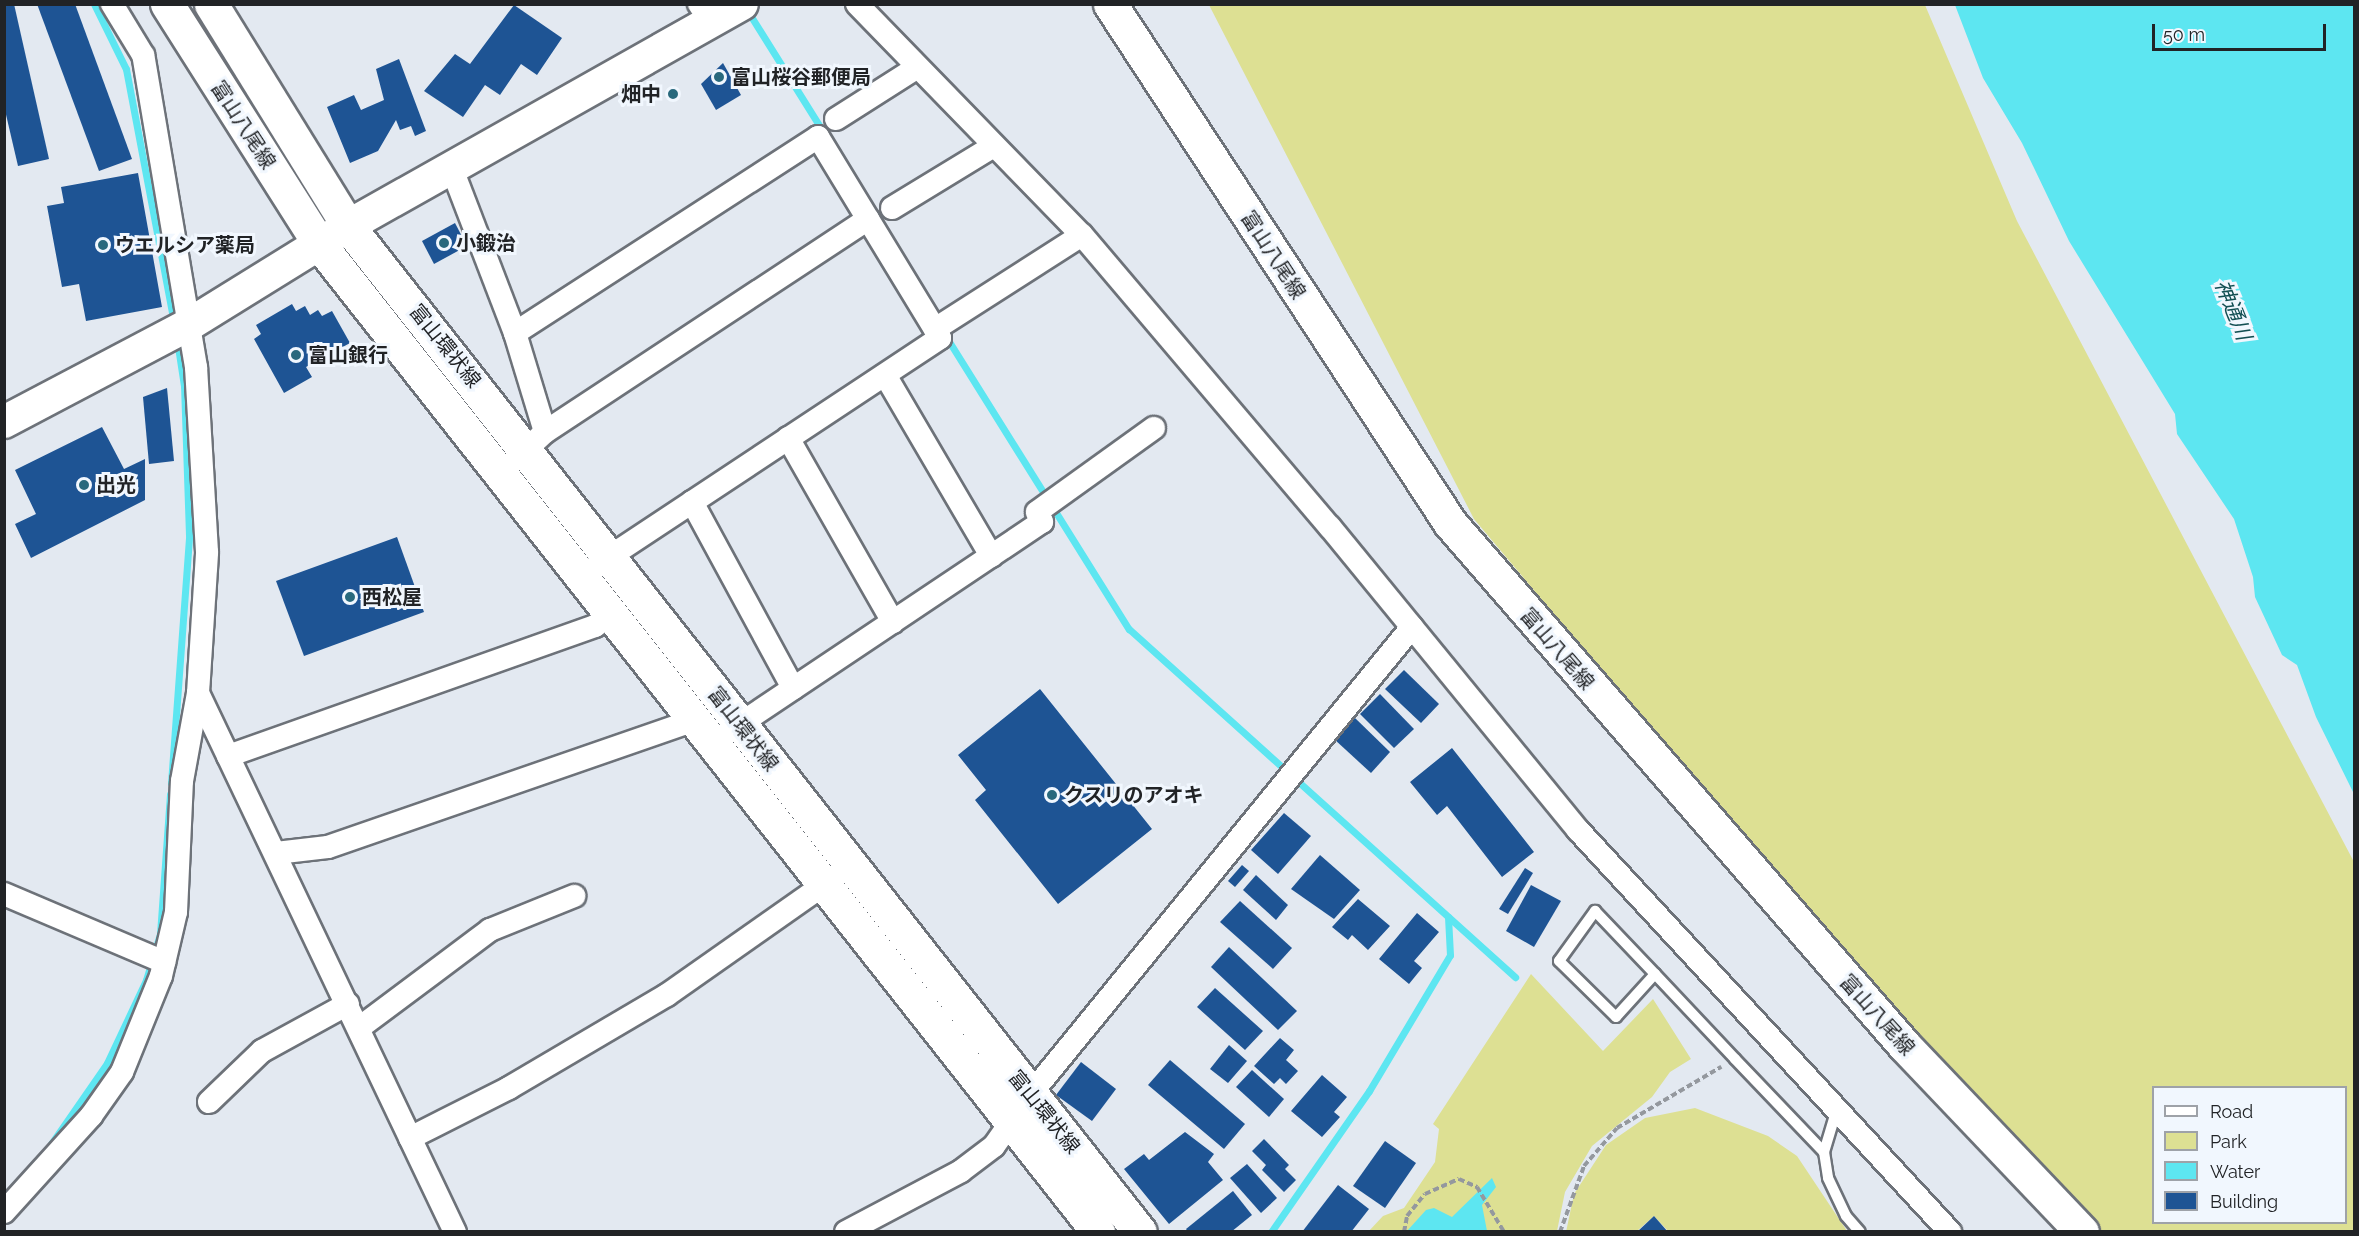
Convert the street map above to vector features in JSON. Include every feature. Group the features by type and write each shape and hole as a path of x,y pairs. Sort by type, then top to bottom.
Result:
{"main road":[{"name":"富山八尾線","path":"167,4 320,246"},
{"name":"富山八尾線","path":"211,4 348,226"},
{"name":"富山八尾線","path":"1110,4 1449,523 1896,1036 2082,1232"},
{"name":"富山環状線","path":"348,226 536,441 596,566 613,614 1098,1232"},
{"name":"富山環状線","path":"320,246 501,472 596,566 739,725 1140,1232"}],"street":[{"path":"4,1212 91,1116 122,1072 157,959 176,912 182,781 198,693 207,552 180,329 143,55 112,4"},
{"path":"857,4 992,147 1082,235 1412,627 1578,830 1836,1112 1950,1232"},
{"path":"4,422 180,329 320,246 348,226 452,169 721,11"},
{"path":"836,119 916,68"},
{"path":"515,333 818,137 868,219 943,324"},
{"path":"892,208 992,147"},
{"path":"452,169 515,333 536,441"},
{"path":"501,472 536,441 868,219"},
{"path":"596,566 940,338 943,324 1082,235"},
{"path":"885,375 991,556"},
{"path":"276,853 328,847 703,731 739,725 1042,522 1036,512 1154,428"},
{"path":"788,438 893,622"},
{"path":"692,502 793,688"},
{"path":"228,756 595,626 613,614"},
{"path":"846,1232 961,1171 994,1146 1030,1095 1412,627"},
{"path":"198,693 455,1232"},
{"path":"410,1138 509,1088 667,995 851,866"},
{"path":"4,894 157,959"},
{"path":"359,1028 490,930 573,896"},
{"path":"209,1102 262,1051 348,1004"}],"lane":[{"path":"1656,974 1616,1017 1559,961 1595,911 1656,974 1824,1152"},
{"path":"1836,1112 1824,1152 1828,1178 1846,1216 1860,1232"}],"path":[{"path":"1560,1232 1584,1166 1617,1128 1735,1059"},
{"path":"1404,1232 1407,1216 1425,1194 1459,1179 1477,1186 1504,1232"}],"green space":[{"path":"1209,5 1925,5 2017,221 2354,862 2354,1231 2100,1231 1898,1023 1474,519"},
{"path":"1531,974 1603,1051 1653,999 1691,1059 1670,1072 1652,1097 1592,1146 1565,1192 1557,1231 1368,1232 1383,1216 1404,1208 1435,1162 1439,1129 1433,1124"},
{"path":"1695,1108 1768,1136 1797,1156 1847,1231 1668,1231 1654,1216 1637,1231 1566,1232 1574,1194 1606,1145 1645,1118"}],"water":[{"name":"神通川","path":"1955,5 2354,5 2354,794 2316,717 2297,665 2282,655 2255,597 2253,577 2234,519 2177,434 2175,414 2069,241 2022,143 1983,78"},
{"path":"1492,1178 1496,1187 1482,1205 1487,1231 1407,1231 1426,1210 1434,1208 1452,1217"}],"building":[{"path":"4,4 14,4 49,159 18,166 4,106"},
{"path":"37,4 75,4 132,159 99,171"},
{"path":"514,5 562,38 537,75 521,64 500,95 485,85 463,117 424,91 455,54 470,64"},
{"path":"399,59 426,131 415,136 411,126 400,130 396,120 378,151 350,163 327,107 354,95 361,110 384,100 376,69"},
{"path":"723,63 741,95 716,110 701,84"},
{"name":"ウエルシア薬局","path":"138,173 162,307 86,321 79,284 62,287 47,206 64,203 61,187"},
{"name":"小鍛治","path":"455,223 467,246 434,264 422,241"},
{"name":"富山銀行","path":"292,304 296,311 305,306 310,315 318,310 322,316 332,311 350,343 306,367 312,377 284,393 254,339 261,334 256,325"},
{"path":"167,388 174,461 149,464 143,397"},
{"name":"出光","path":"102,427 124,469 145,459 145,500 31,558 15,524 36,514 15,470"},
{"name":"西松屋","path":"397,537 424,612 304,656 276,581"},
{"path":"1404,670 1439,704 1421,723 1385,689"},
{"name":"クスリのアオキ","path":"1040,689 1152,829 1058,904 975,800 986,790 958,755"},
{"path":"1380,694 1414,729 1394,748 1360,714"},
{"path":"1354,717 1390,752 1371,773 1334,739"},
{"path":"1452,748 1534,852 1502,877 1447,806 1437,815 1410,782"},
{"path":"1284,813 1311,836 1278,874 1251,850"},
{"path":"1320,855 1360,890 1334,919 1291,889"},
{"path":"1242,865 1249,871 1235,887 1228,881"},
{"path":"1525,868 1533,873 1508,914 1499,909"},
{"path":"1256,875 1288,905 1276,920 1243,890"},
{"path":"1531,885 1561,901 1534,947 1506,931"},
{"path":"1358,899 1390,926 1368,950 1352,935 1348,940 1332,927"},
{"path":"1240,901 1292,948 1273,969 1220,922"},
{"path":"1417,913 1439,932 1414,961 1422,968 1409,984 1379,959"},
{"path":"1229,947 1297,1011 1278,1030 1211,967"},
{"path":"1215,988 1263,1031 1245,1050 1197,1007"},
{"path":"1280,1038 1294,1050 1286,1060 1298,1071 1286,1084 1280,1078 1274,1084 1254,1066"},
{"path":"1229,1045 1247,1061 1228,1083 1210,1069"},
{"path":"1170,1060 1245,1124 1224,1149 1148,1085"},
{"path":"1081,1062 1116,1089 1092,1121 1056,1095"},
{"path":"1252,1070 1284,1099 1269,1117 1236,1087"},
{"path":"1322,1075 1347,1097 1334,1112 1340,1117 1322,1137 1291,1111"},
{"path":"1185,1132 1214,1154 1208,1162 1223,1180 1169,1224 1124,1169 1144,1154 1149,1160"},
{"path":"1264,1139 1289,1165 1285,1169 1296,1180 1284,1192 1262,1170 1266,1165 1252,1151"},
{"path":"1385,1141 1416,1163 1385,1208 1353,1186"},
{"path":"1247,1164 1277,1198 1261,1213 1230,1178"},
{"path":"1338,1185 1369,1209 1351,1232 1302,1232"},
{"path":"1233,1191 1252,1215 1231,1232 1188,1232 1186,1229"},
{"path":"1654,1216 1668,1232 1637,1232"}],"waterway":[{"path":"94,4 126,69 174,323"},
{"path":"747,10 824,133"},
{"path":"945,335 1129,629 1515,977"},
{"path":"171,783 189,535 184,386 177,340"},
{"path":"51,1144 107,1063 146,980 160,934 170,794"},
{"path":"1271,1232 1369,1091 1450,955 1448,917"}],"place":[{"name":"富山桜谷郵便局","path":"719,77"},
{"name":"畑中","path":"673,94"},
{"name":"小鍛治","path":"444,243"},
{"name":"ウエルシア薬局","path":"103,245"},
{"name":"富山銀行","path":"296,355"},
{"name":"出光","path":"84,485"},
{"name":"西松屋","path":"350,597"},
{"name":"クスリのアオキ","path":"1052,795"}]}
